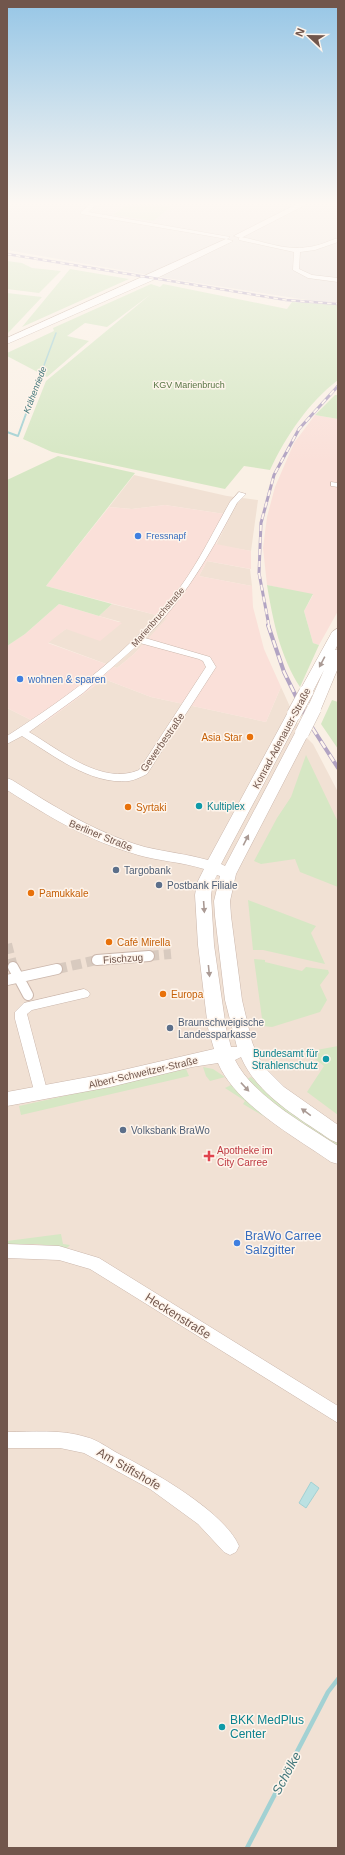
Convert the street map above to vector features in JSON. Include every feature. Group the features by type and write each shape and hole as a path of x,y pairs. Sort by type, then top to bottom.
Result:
{"street":[{"path":"7,341 127,289"},
{"name":"Marienbruchstraße","path":"7,741 41,720 95,680 140,640 184,588 234,502 242,494"},
{"name":"Konrad-Adenauer-Straße","path":"338,632 210,871 203,895 206,945 217,1028 224,1055 238,1079 263,1105 338,1156"},
{"name":"Gewerbestraße","path":"22,732 87,770 124,778 137,776 143,772 211,667 208,659 140,640"},
{"name":"Konrad-Adenauer-Straße","path":"338,653 314,709 228,874 222,901 239,1030 246,1051 254,1065 269,1083 338,1135"},
{"name":"Berliner Straße","path":"7,783 74,825 109,840 158,856 168,864 210,871"},
{"path":"210,871 228,874"},
{"name":"Fischzug","path":"97,960 148,956"},
{"path":"13,967 28,995"},
{"path":"7,980 57,969"},
{"path":"41,1094 20,1019 21,1012 28,1006 84,994"},
{"name":"Albert-Schweitzer-Straße","path":"7,1104 41,1094 192,1060 246,1051"},
{"name":"Albert-Schweitzer-Straße","path":"7,1099 41,1094"},
{"name":"Heckenstraße","path":"7,1251 59,1253 94,1264 338,1415"},
{"name":"Am Stiftshofe","path":"7,1440 60,1440 86,1445 156,1483 204,1518 230,1546"}],"shaded area":[{"path":"234,289 338,289 338,302 320,302"},
{"path":"315,415 338,419 338,611 319,645 313,643 304,611 313,595 267,585 263,548 267,517 275,487 294,443"},
{"path":"134,475 227,496 258,500 251,551 216,545 231,515 165,505 132,509 109,507"},
{"path":"165,505 231,515 216,544 251,551 251,569 207,561 199,576 252,586 253,607 264,649 281,687 266,722 151,697 104,679 41,725 7,708 7,646 25,634 59,604 122,623 100,641 66,629 48,643 117,668 134,654 167,618 46,586 109,507 132,509"},
{"path":"207,561 250,569 252,586 199,576"},
{"path":"112,604 168,618 134,654 117,668 47,642 66,629 121,622 99,616"},
{"path":"104,679 151,697 266,722 281,687 302,733 313,744 338,792 338,1848 7,1848 7,708 41,725"}],"green space":[{"path":"7,289 43,289 39,293"},
{"path":"54,289 108,289 22,327"},
{"name":"KGV Marienbruch","path":"141,289 186,289 287,309 292,302 338,305 338,380 317,399 299,421 283,445 270,470 244,466 225,489 52,452 23,439 46,381 151,294 107,327 85,323 67,336 89,341 47,377 7,356 7,353 54,331 53,328"},
{"path":"7,293 42,297 8,333 7,333"},
{"path":"335,395 338,395 338,419 315,415"},
{"path":"58,456 135,473 46,586 112,604 99,616 59,604 25,634 7,646 7,480"},
{"path":"267,585 313,594 304,611 313,643 319,645 300,687 282,651"},
{"path":"332,700 338,702 338,749 321,724"},
{"path":"306,755 338,822 338,887 300,872 295,859 261,864 254,861 277,818 291,797"},
{"path":"248,900 316,926 311,933 325,964 263,950 253,950"},
{"path":"254,959 265,960 265,962 302,971 306,967 328,970 329,973 320,985 327,1000 320,1012 272,1027 263,1026"},
{"path":"338,1046 338,1115 307,1092 324,1066 306,1052"},
{"path":"203,1067 213,1069 225,1077 210,1081 206,1076"},
{"path":"186,1069 189,1076 21,1115 19,1106"},
{"path":"251,1077 270,1095 338,1144 338,1149 292,1120 245,1080"},
{"path":"233,1084 282,1127 243,1104 245,1101 225,1088"},
{"path":"61,1234 63,1244 70,1245 67,1248 37,1244 7,1244 7,1241"}],"water":[{"path":"311,1482 319,1488 306,1508 299,1503"}],"waterway":[{"name":"Krähenriede","path":"36,387 56,333"},
{"name":"Krähenriede","path":"7,432 18,436 36,386"},
{"name":"Schölke","path":"247,1848 328,1692 338,1679"}],"tunnel":[{"path":"7,944 13,967"},
{"path":"149,956 171,954"},
{"path":"57,969 97,960"}],"railway":[{"path":"217,289 286,300 338,304"},
{"path":"269,626 259,573 261,523 274,475 299,429 338,386 337,387"},
{"path":"268,625 284,672 308,721 338,768"}],"place":[{"name":"Fressnapf","path":"138,536"},
{"name":"wohnen & sparen","path":"20,679"},
{"name":"Asia Star","path":"250,737"},
{"name":"Kultiplex","path":"199,806"},
{"name":"Syrtaki","path":"128,807"},
{"name":"Targobank","path":"116,870"},
{"name":"Postbank Filiale","path":"159,885"},
{"name":"Pamukkale","path":"31,893"},
{"name":"Café Mirella","path":"109,942"},
{"name":"Europa","path":"163,994"},
{"name":"Braunschweigische Landessparkasse","path":"170,1028"},
{"name":"Bundesamt für Strahlenschutz","path":"326,1059"},
{"name":"Volksbank BraWo","path":"123,1130"},
{"name":"Apotheke im City Carree","path":"209,1156"},
{"name":"BraWo Carree Salzgitter","path":"237,1243"},
{"name":"BKK MedPlus Center","path":"222,1727"}]}
